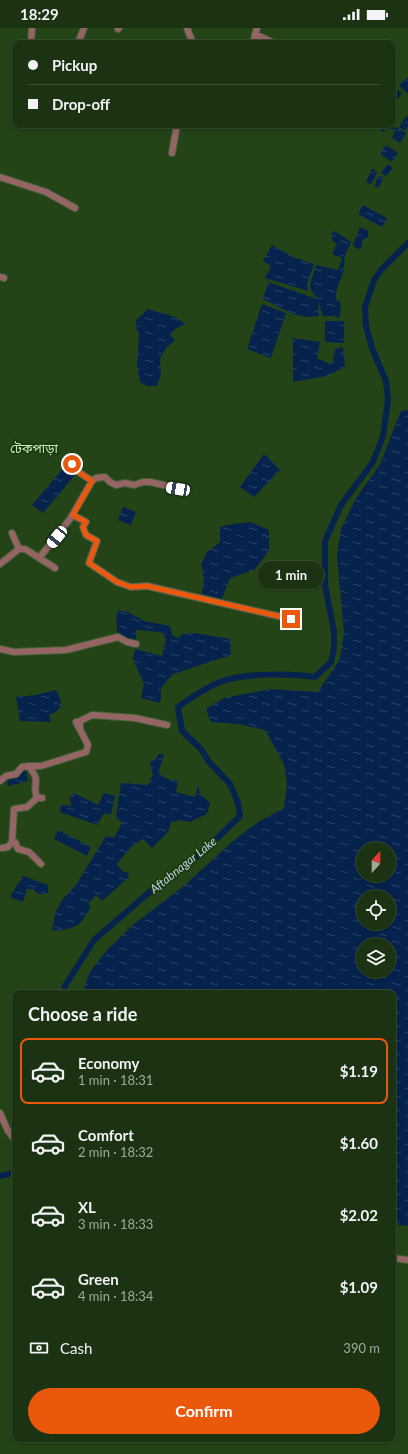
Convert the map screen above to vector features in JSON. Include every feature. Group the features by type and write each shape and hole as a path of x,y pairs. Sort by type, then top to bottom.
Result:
{"street":[{"path":"31,40 32,28"},
{"path":"79,40 84,28"},
{"path":"187,28 192,40"},
{"path":"256,31 270,40"},
{"path":"172,153 176,128"},
{"path":"0,177 46,192 75,208"},
{"path":"72,464 80,473 92,481"},
{"path":"40,558 73,515 92,481 102,477 116,485 125,483 134,485 142,482 150,482 186,490"},
{"path":"73,515 86,522 83,527 86,535 97,541 89,563 117,582 131,587 147,586 291,619"},
{"path":"12,533 19,549"},
{"path":"0,564 19,549 25,549 55,568"},
{"path":"0,649 14,652 66,650 118,637 136,644"},
{"path":"80,730 80,721 92,715 135,718 167,725"},
{"path":"0,782 6,776 16,774 22,767 41,766 86,752 88,745 76,722"},
{"path":"2,848 8,847 12,842 14,809 26,807 39,798 35,793 36,775 28,766"},
{"path":"12,842 15,842 18,849 29,852 41,864"},
{"path":"0,1113 12,1136"},
{"path":"396,1258 408,1260"}],"water":[{"path":"408,77 408,94 399,85"},
{"path":"396,88 402,94 396,100"},
{"path":"406,116 408,117 408,127 405,131 399,127"},
{"path":"390,128 396,128 406,133 400,143 392,138 395,131"},
{"path":"386,145 398,153 392,162 380,154"},
{"path":"388,164 393,168 386,176 381,173"},
{"path":"372,168 377,173 371,184 366,182"},
{"path":"379,176 384,178 378,188 374,186"},
{"path":"363,205 387,218 382,227 358,214"},
{"path":"360,227 368,231 368,237 363,240 362,246 359,250 353,245"},
{"path":"333,231 351,242 345,255 343,273 336,293 336,300 340,302 341,310 339,318 333,316 323,316 318,301 319,316 306,317 293,314 263,299 268,282 317,299 311,290 310,284 316,265 338,270 342,258 332,254 337,243 333,242 331,234"},
{"path":"272,245 293,257 314,264 307,284 308,291 265,278 271,266 263,261"},
{"path":"262,304 286,313 271,358 247,349"},
{"path":"148,309 175,317 185,324 175,329 170,335 175,340 166,348 160,359 161,374 157,386 147,386 140,382 137,366 139,333 136,329 136,320"},
{"path":"325,321 344,321 344,343 325,342"},
{"path":"293,338 320,342 317,358 332,365 335,349 343,347 345,367 326,376 293,382"},
{"path":"408,410 408,1226 396,1224 396,990 83,990 90,972 107,950 134,924 185,885 233,841 258,822 284,808 287,784 284,764 265,730 239,724 211,722 206,709 224,698 270,689 318,692 340,659 344,633 337,556 341,529 355,500 380,464 401,411"},
{"path":"264,454 280,470 254,497 240,487"},
{"path":"65,466 75,475 43,513 32,505"},
{"path":"123,507 136,512 131,525 118,520"},
{"path":"250,522 269,530 269,551 254,570 230,578 222,599 202,594 204,578 201,564 207,552 220,542 220,527"},
{"path":"118,610 128,612 144,621 170,626 172,635 179,638 182,634 195,633 230,639 231,655 173,674 161,688 160,703 141,698 144,684 133,659 135,649 162,656 166,639 161,632 136,630 136,644 118,637 116,619"},
{"path":"56,690 61,705 60,708 54,713 49,715 51,722 20,721 16,697 36,695"},
{"path":"159,754 164,754 159,771 161,776 170,780 178,780 176,792 195,797 198,785 200,794 210,803 207,814 190,822 179,820 171,823 168,832 152,848 143,839 132,846 117,864 122,871 129,873 128,878 102,901 96,895 88,904 91,906 84,919 76,926 52,931 55,913 63,899 76,885 106,836 114,838 122,823 116,817 121,783 148,785 153,774 150,766 151,761 155,760"},
{"path":"26,770 28,781 8,786 7,777"},
{"path":"74,793 98,805 104,793 115,796 111,815 104,813 97,825 60,812 61,805 71,806 70,798"},
{"path":"58,830 91,847 87,856 54,839"},
{"path":"23,876 48,885 48,893 40,894 33,889 27,889 23,902 11,898 11,895"}],"waterway":[{"name":"Aftabnagar Lake","path":"64,990 65,986 94,940 145,896 203,852 240,816 238,803 230,784 209,762 201,749 182,731 178,707 209,687 230,679 254,675 293,675 315,677 331,662 334,648 334,632 325,585 325,541 341,505 373,462 383,436 388,400 386,381 372,348 366,326 365,307 374,280 381,270 408,243"},
{"name":"Aftabnagar Lake","path":"0,1176 12,1173"}],"district":[{"name":"টেকপাড়া","path":"34,448"}],"route":[{"path":"72,464 80,473 92,481 73,515 86,522 83,527 86,535 97,541 89,563 117,582 131,587 147,586 291,619"}]}
